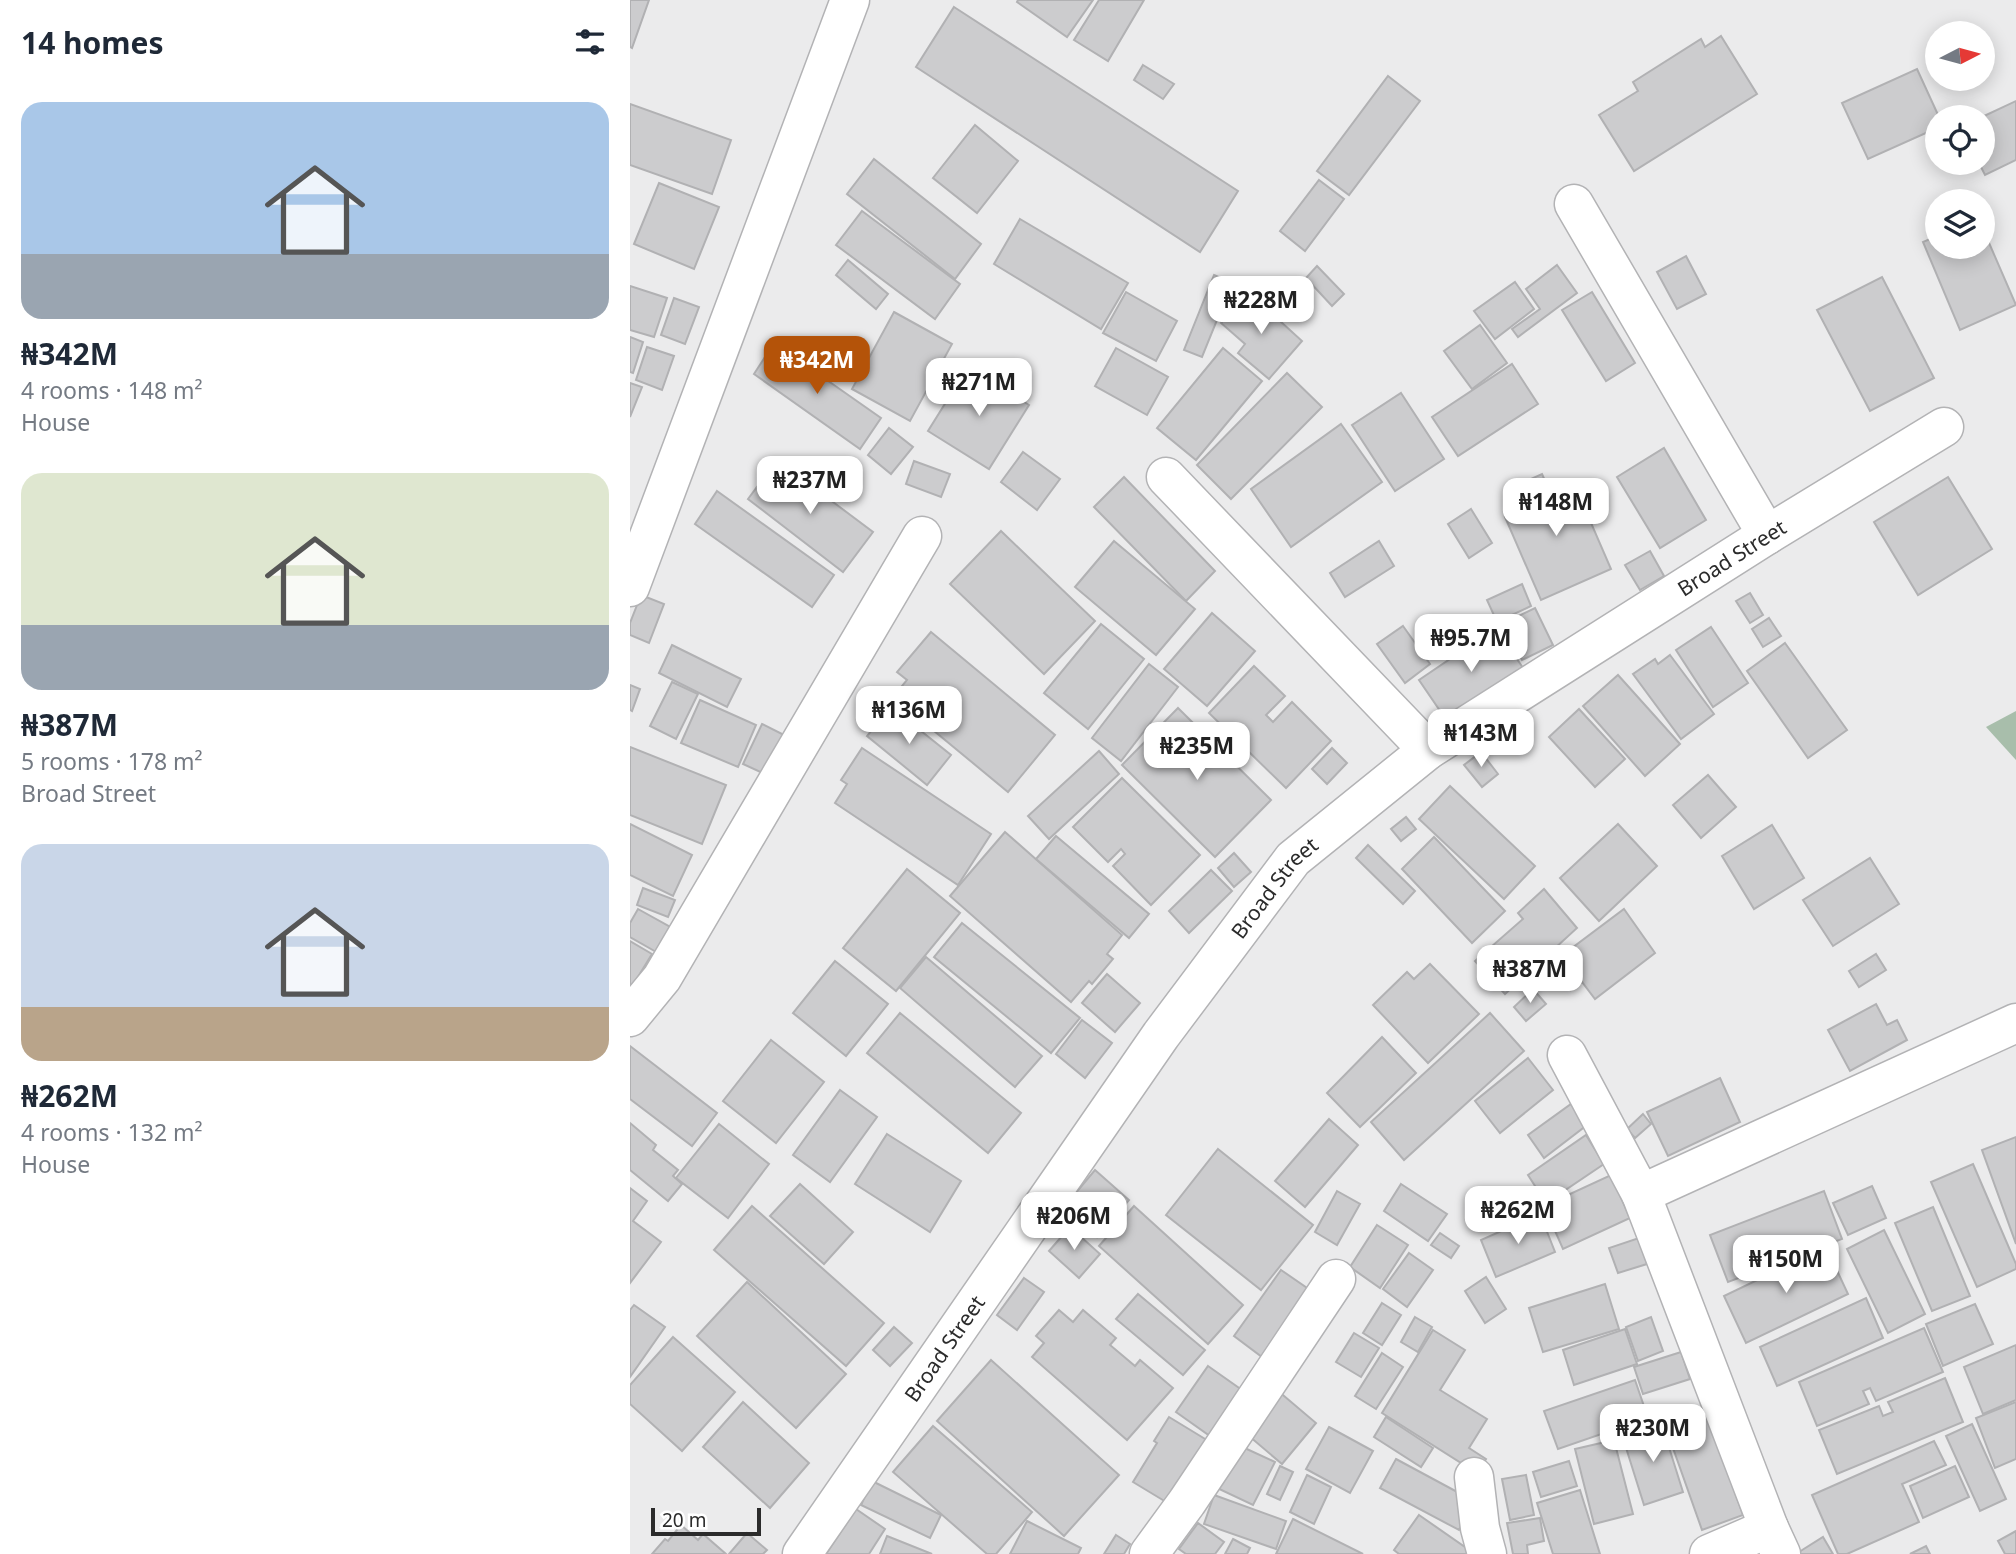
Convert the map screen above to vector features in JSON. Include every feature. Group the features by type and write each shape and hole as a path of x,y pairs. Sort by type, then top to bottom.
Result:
{"street":[{"path":"630,587 850,0"},
{"path":"1574,204 1767,534"},
{"name":"Broad Street","path":"802,1554 1161,1035 1293,859 1428,750 1767,534 1944,427"},
{"path":"1166,477 1428,750"},
{"path":"630,1017 662,978 922,536"},
{"path":"1641,1194 2016,1023"},
{"path":"1567,1055 1641,1194 1775,1541 1709,1554"},
{"path":"1149,1554 1188,1503 1335,1279"},
{"path":"1474,1477 1480,1528 1487,1554"}],"green space":[{"path":"2016,711 2016,760 1986,727"}],"building":[{"path":"630,0 649,0 632,48 630,47"},
{"path":"1093,0 1067,37 1017,2"},
{"path":"1099,0 1144,0 1108,61 1074,40"},
{"path":"954,7 1238,191 1200,252 916,67"},
{"path":"1721,36 1757,94 1634,171 1599,115 1638,91 1633,82 1701,39 1705,47"},
{"path":"1143,65 1174,84 1163,99 1134,80"},
{"path":"1917,69 1934,105 1925,105 1925,133 1868,159 1842,103"},
{"path":"1388,76 1420,101 1349,195 1317,171"},
{"path":"2016,101 2016,160 1995,170 1995,111"},
{"path":"630,104 731,140 712,194 630,165"},
{"path":"975,125 1018,161 977,213 933,178"},
{"path":"874,159 981,244 955,279 847,194"},
{"path":"1319,180 1344,199 1305,251 1280,231"},
{"path":"659,183 719,207 694,269 634,244"},
{"path":"862,211 960,284 935,319 836,245"},
{"path":"1020,219 1128,283 1101,329 994,264"},
{"path":"1686,256 1706,294 1677,309 1657,272"},
{"path":"1995,257 2016,305 1960,330 1930,259 1995,259"},
{"path":"848,260 888,294 876,309 836,275"},
{"path":"1557,265 1577,293 1518,337 1512,329 1540,309 1526,289"},
{"path":"1317,266 1344,294 1332,306 1306,278"},
{"path":"1214,275 1232,283 1202,357 1184,350"},
{"path":"1882,277 1934,378 1870,411 1817,310"},
{"path":"1515,282 1534,309 1495,339 1474,311"},
{"path":"630,286 667,298 654,337 630,330"},
{"path":"1126,292 1177,321 1156,361 1103,333"},
{"path":"1248,292 1302,341 1269,379 1238,353 1245,344 1221,323"},
{"path":"1592,292 1635,363 1606,381 1562,310"},
{"path":"674,298 699,307 685,344 661,335"},
{"path":"894,312 952,344 910,421 852,389"},
{"path":"1480,325 1507,363 1472,389 1444,351"},
{"path":"630,337 643,342 633,373 630,372"},
{"path":"774,343 881,418 860,449 754,374"},
{"path":"647,347 674,356 662,390 636,380"},
{"path":"1116,348 1168,377 1147,415 1095,386"},
{"path":"1223,348 1262,381 1196,460 1157,428"},
{"path":"1512,364 1538,404 1458,456 1432,417"},
{"path":"968,367 1029,405 989,469 928,431"},
{"path":"1287,373 1322,407 1231,499 1197,465"},
{"path":"630,383 642,387 630,417"},
{"path":"1401,393 1444,459 1395,491 1352,425"},
{"path":"1341,424 1382,482 1291,547 1251,489"},
{"path":"889,428 913,447 891,474 868,455"},
{"path":"1664,448 1706,520 1660,548 1617,477"},
{"path":"1023,452 1060,479 1037,510 1001,482"},
{"path":"777,460 873,532 843,572 748,499"},
{"path":"914,461 950,474 941,497 906,484"},
{"path":"1542,474 1552,497 1575,486 1611,569 1541,600 1505,517 1525,508 1515,486"},
{"path":"1124,477 1215,571 1186,601 1094,507"},
{"path":"1948,477 1992,549 1918,595 1874,522"},
{"path":"717,491 834,575 812,607 695,524"},
{"path":"1471,509 1492,543 1469,558 1448,524"},
{"path":"1001,531 1095,621 1044,674 950,584"},
{"path":"1114,541 1195,609 1156,655 1075,587"},
{"path":"1379,541 1394,566 1345,597 1330,573"},
{"path":"1650,551 1664,576 1640,590 1625,565"},
{"path":"1522,584 1531,606 1497,622 1487,600"},
{"path":"1750,593 1763,615 1750,623 1736,601"},
{"path":"641,595 664,604 649,643 630,635 630,623"},
{"path":"1535,608 1553,645 1522,660 1504,623"},
{"path":"1212,613 1255,651 1207,706 1164,669"},
{"path":"1769,618 1781,636 1763,647 1752,629"},
{"path":"1101,624 1144,659 1088,729 1044,693"},
{"path":"1403,626 1430,664 1405,683 1377,644"},
{"path":"1711,627 1748,683 1713,707 1676,650"},
{"path":"1496,628 1523,668 1447,721 1419,680"},
{"path":"931,632 1055,735 1008,792 893,697 907,680 897,672"},
{"path":"1785,643 1847,730 1808,758 1747,671"},
{"path":"672,645 741,679 727,707 659,673"},
{"path":"1670,655 1714,714 1681,739 1633,674 1655,659 1658,664"},
{"path":"1149,664 1178,687 1121,761 1092,738"},
{"path":"1254,666 1285,696 1266,715 1273,722 1292,702 1331,741 1286,788 1209,713"},
{"path":"1618,675 1680,744 1645,776 1583,706"},
{"path":"672,682 698,694 676,739 650,726"},
{"path":"630,685 640,689 632,711 630,710"},
{"path":"700,700 756,725 738,767 681,743"},
{"path":"891,707 951,755 927,785 867,736"},
{"path":"1178,708 1271,800 1215,857 1122,765"},
{"path":"1579,709 1625,759 1595,787 1549,737"},
{"path":"762,724 788,737 769,776 743,764"},
{"path":"630,747 726,785 702,844 630,815"},
{"path":"862,748 991,834 958,885 835,803 847,784 841,780"},
{"path":"1332,748 1347,763 1327,784 1312,769"},
{"path":"1099,751 1119,774 1049,839 1028,816"},
{"path":"1481,752 1498,774 1482,787 1464,765"},
{"path":"1708,775 1736,807 1701,838 1673,805"},
{"path":"1122,778 1200,855 1151,905 1113,866 1125,854 1121,849 1108,862 1073,827"},
{"path":"1450,786 1535,866 1504,899 1419,819"},
{"path":"1406,817 1416,829 1401,841 1391,829"},
{"path":"630,824 692,855 673,896 630,875"},
{"path":"1618,824 1657,866 1599,921 1560,878"},
{"path":"1772,825 1804,878 1754,909 1722,856"},
{"path":"1005,832 1122,935 1107,954 1113,959 1092,984 1089,981 1071,1002 950,896"},
{"path":"1056,836 1149,914 1129,938 1036,859"},
{"path":"1434,837 1505,911 1472,943 1402,869"},
{"path":"1368,845 1415,891 1403,904 1356,858"},
{"path":"1234,853 1251,872 1234,887 1218,868"},
{"path":"1870,858 1899,904 1833,946 1803,900"},
{"path":"907,869 960,913 896,991 843,948"},
{"path":"1211,870 1232,891 1189,933 1169,911"},
{"path":"643,888 675,900 668,917 637,905"},
{"path":"1544,889 1577,928 1505,994 1475,961 1523,919 1518,913"},
{"path":"638,909 672,928 658,953 630,937 630,923"},
{"path":"1624,909 1655,953 1595,999 1582,982 1571,990 1552,963"},
{"path":"962,923 1080,1018 1051,1053 934,957"},
{"path":"630,941 652,954 630,990"},
{"path":"1876,954 1886,970 1859,987 1849,971"},
{"path":"926,957 1042,1056 1015,1087 900,988"},
{"path":"835,961 888,1004 846,1056 793,1013"},
{"path":"1430,964 1479,1014 1428,1063 1373,1005 1407,972 1414,979"},
{"path":"1107,974 1140,1003 1115,1032 1082,1003"},
{"path":"1533,989 1546,1004 1526,1021 1514,1007"},
{"path":"1876,1004 1887,1025 1897,1020 1907,1040 1850,1071 1828,1030"},
{"path":"900,1013 1021,1113 988,1153 867,1053"},
{"path":"1490,1013 1524,1051 1404,1160 1371,1122"},
{"path":"1082,1020 1112,1043 1085,1078 1056,1054"},
{"path":"1382,1037 1416,1073 1360,1127 1327,1093"},
{"path":"771,1040 824,1082 776,1143 723,1101"},
{"path":"630,1046 717,1113 692,1146 630,1099"},
{"path":"1528,1058 1553,1090 1500,1133 1475,1101"},
{"path":"1720,1078 1740,1122 1668,1156 1647,1112"},
{"path":"840,1090 877,1117 830,1182 793,1155"},
{"path":"1571,1104 1587,1125 1544,1158 1528,1135"},
{"path":"1643,1114 1651,1124 1635,1138 1627,1129"},
{"path":"1329,1119 1358,1145 1305,1207 1275,1181"},
{"path":"630,1123 656,1145 653,1150 678,1170 673,1176 682,1184 668,1201 630,1170"},
{"path":"719,1124 769,1164 728,1218 676,1178"},
{"path":"887,1134 961,1181 930,1232 855,1184"},
{"path":"1586,1135 1604,1164 1546,1203 1528,1175"},
{"path":"2016,1137 2016,1244 1982,1150"},
{"path":"1218,1149 1313,1225 1261,1290 1166,1215"},
{"path":"1973,1164 2016,1264 2016,1269 1977,1287 1931,1182"},
{"path":"1095,1170 1129,1200 1097,1237 1063,1208"},
{"path":"1611,1175 1630,1218 1563,1249 1544,1206"},
{"path":"800,1184 853,1232 824,1264 770,1216"},
{"path":"1401,1184 1447,1214 1428,1241 1384,1211"},
{"path":"1872,1186 1886,1218 1848,1235 1833,1203"},
{"path":"630,1188 647,1201 633,1221 661,1242 630,1283"},
{"path":"1337,1191 1360,1204 1337,1245 1315,1232"},
{"path":"1824,1191 1842,1239 1728,1282 1710,1235"},
{"path":"752,1206 884,1323 846,1366 714,1250"},
{"path":"1134,1206 1243,1305 1208,1344 1099,1246"},
{"path":"1933,1207 1970,1296 1932,1311 1895,1223"},
{"path":"1540,1214 1555,1252 1496,1277 1481,1240"},
{"path":"1377,1225 1408,1245 1380,1288 1350,1267"},
{"path":"1070,1227 1100,1254 1079,1278 1049,1251"},
{"path":"1884,1230 1925,1314 1888,1333 1847,1249"},
{"path":"1440,1233 1459,1246 1451,1258 1431,1245"},
{"path":"1639,1238 1647,1264 1618,1273 1609,1248"},
{"path":"1826,1247 1848,1294 1746,1343 1724,1296"},
{"path":"1409,1253 1433,1270 1407,1307 1383,1289"},
{"path":"1281,1270 1310,1290 1262,1357 1234,1336"},
{"path":"1486,1277 1506,1309 1485,1323 1465,1291"},
{"path":"1024,1278 1044,1292 1017,1330 997,1315"},
{"path":"747,1282 846,1374 796,1428 697,1336"},
{"path":"1605,1284 1619,1329 1543,1352 1529,1308"},
{"path":"1138,1294 1205,1350 1183,1375 1116,1319"},
{"path":"1866,1298 1883,1338 1777,1386 1760,1347"},
{"path":"1382,1303 1401,1315 1382,1345 1363,1333"},
{"path":"1975,1304 1993,1344 1943,1366 1926,1324"},
{"path":"634,1305 665,1327 630,1377 630,1310"},
{"path":"1059,1310 1073,1322 1083,1310 1116,1338 1110,1345 1135,1366 1140,1360 1173,1388 1127,1440 1032,1357 1044,1343 1036,1336"},
{"path":"1415,1317 1432,1327 1418,1352 1401,1342"},
{"path":"1651,1317 1663,1351 1638,1361 1626,1327"},
{"path":"894,1327 912,1343 890,1366 873,1350"},
{"path":"1924,1328 1943,1372 1876,1401 1870,1388 1863,1391 1869,1404 1817,1426 1799,1382"},
{"path":"1625,1329 1637,1364 1574,1385 1563,1350"},
{"path":"1433,1330 1465,1350 1440,1390 1487,1419 1469,1448 1486,1459 1477,1473 1382,1413"},
{"path":"1354,1333 1379,1348 1361,1377 1336,1362"},
{"path":"673,1337 735,1392 682,1451 630,1404 630,1385"},
{"path":"2016,1345 2016,1400 1983,1414 1964,1367"},
{"path":"1681,1352 1690,1379 1643,1394 1634,1367"},
{"path":"1382,1353 1403,1367 1376,1409 1355,1396"},
{"path":"991,1360 1119,1475 1064,1536 937,1421"},
{"path":"1208,1366 1249,1395 1217,1441 1176,1412"},
{"path":"1945,1378 1963,1422 1837,1474 1819,1430 1879,1406 1883,1416 1893,1412 1888,1402"},
{"path":"1635,1380 1648,1418 1558,1449 1544,1411"},
{"path":"1277,1390 1316,1423 1282,1464 1243,1431"},
{"path":"743,1402 809,1463 770,1508 703,1447"},
{"path":"2016,1402 2016,1459 1995,1468 1976,1418"},
{"path":"1708,1416 1743,1515 1702,1530 1667,1431"},
{"path":"1169,1417 1215,1445 1176,1508 1133,1482"},
{"path":"1386,1417 1433,1448 1421,1467 1374,1437"},
{"path":"1661,1422 1683,1492 1644,1505 1622,1435"},
{"path":"1972,1424 2006,1499 1980,1511 1946,1436"},
{"path":"933,1426 1032,1512 996,1554 987,1554 893,1472"},
{"path":"1329,1427 1373,1451 1350,1493 1306,1469"},
{"path":"1614,1440 1633,1514 1594,1524 1575,1449"},
{"path":"1934,1441 1946,1465 1902,1484 1919,1522 1847,1554 1838,1554 1812,1495"},
{"path":"1236,1444 1275,1462 1253,1505 1215,1487"},
{"path":"1396,1459 1474,1501 1459,1530 1380,1488"},
{"path":"1569,1461 1577,1486 1541,1497 1533,1472"},
{"path":"1280,1466 1293,1472 1280,1500 1267,1494"},
{"path":"1955,1466 1969,1497 1923,1518 1910,1486"},
{"path":"1307,1475 1331,1487 1314,1524 1290,1512"},
{"path":"1526,1475 1534,1515 1510,1520 1502,1479"},
{"path":"872,1481 941,1515 930,1538 861,1505"},
{"path":"1580,1490 1600,1554 1553,1554 1537,1503"},
{"path":"1214,1495 1286,1521 1276,1549 1204,1524"},
{"path":"856,1509 885,1529 869,1554 826,1554"},
{"path":"1419,1515 1475,1554 1399,1554 1394,1550"},
{"path":"1540,1518 1544,1541 1527,1545 1528,1554 1513,1554 1507,1523"},
{"path":"1293,1519 1363,1554 1276,1554"},
{"path":"1027,1521 1081,1548 1078,1554 1010,1554"},
{"path":"1198,1523 1224,1542 1215,1554 1186,1554 1179,1549"},
{"path":"681,1525 698,1540 703,1534 726,1554 652,1554 665,1539 668,1541"},
{"path":"2016,1531 2016,1554 2005,1554 1998,1541"},
{"path":"747,1533 767,1550 763,1554 729,1554"},
{"path":"1116,1535 1130,1544 1124,1554 1104,1554"},
{"path":"887,1536 932,1554 880,1554"},
{"path":"1823,1537 1833,1554 1800,1554 1799,1552"},
{"path":"1233,1539 1250,1548 1247,1554 1225,1554"},
{"path":"1926,1546 1930,1554 1910,1554"}]}
